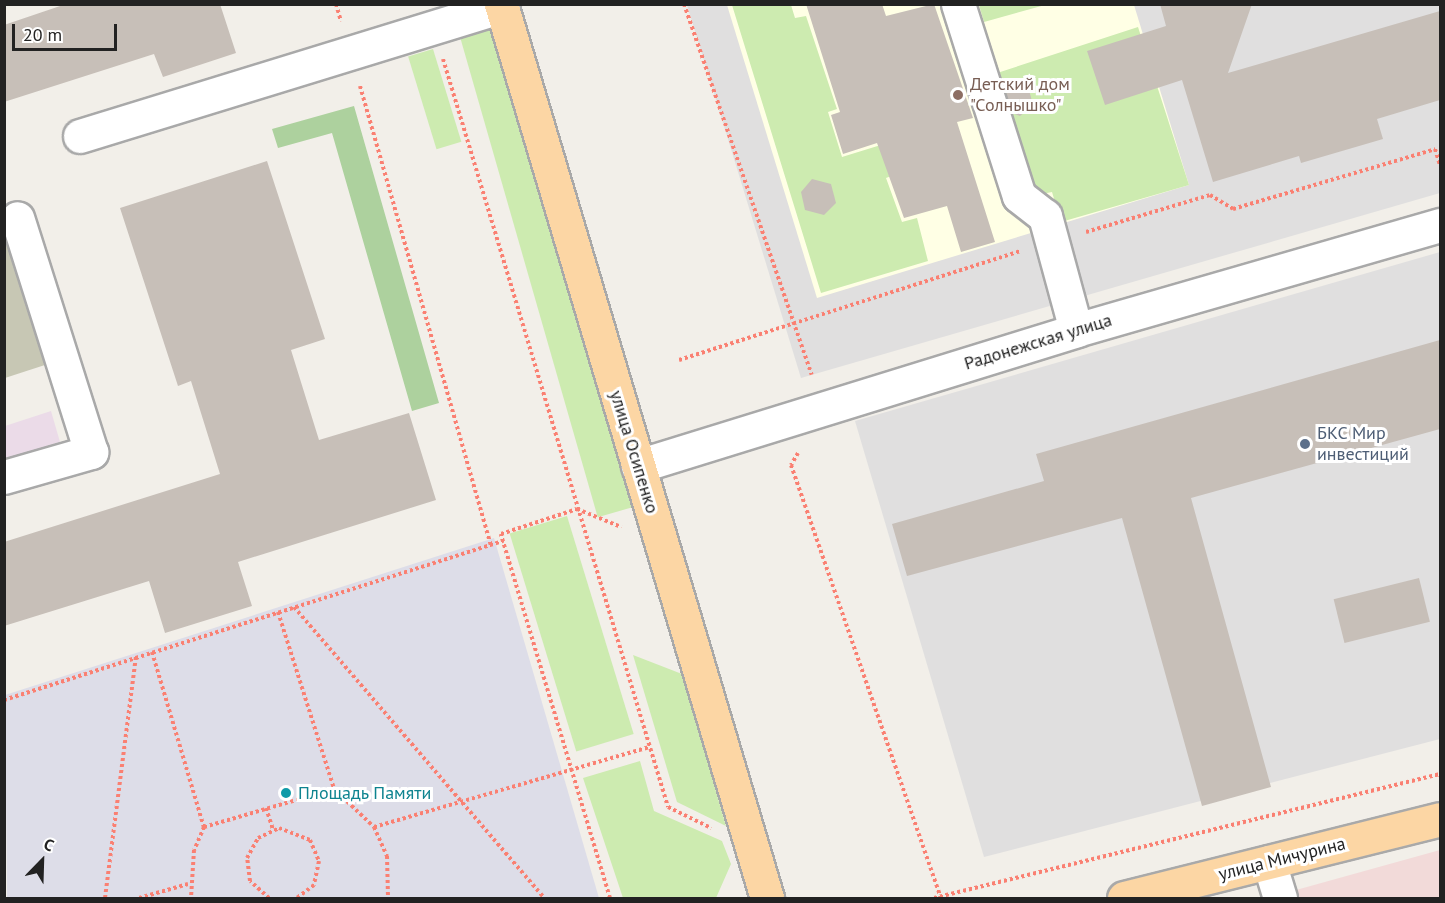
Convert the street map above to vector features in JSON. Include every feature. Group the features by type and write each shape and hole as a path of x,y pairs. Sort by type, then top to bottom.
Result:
{"main road":[{"name":"улица Осипенко","path":"501,5 767,898"},
{"name":"улица Мичурина","path":"1124,898 1440,819"}],"street":[{"path":"958,4 1019,196 1045,216 1076,330"},
{"path":"80,136 434,29 501,5"},
{"path":"4,477 91,452 17,219"},
{"name":"Радонежская улица","path":"638,466 1076,330 1440,225"},
{"path":"1269,862 1280,898"}],"path":[{"path":"336,4 491,545"},
{"path":"434,29 668,807 716,831"},
{"path":"610,898 501,534 577,508 627,530"},
{"path":"4,700 503,541"},
{"path":"294,607 544,898"},
{"path":"278,612 334,789 374,827 387,856 388,898"},
{"path":"152,652 204,827 188,884 191,898"},
{"path":"105,898 136,657"},
{"path":"374,827 649,747"},
{"path":"934,898 1440,774"},
{"path":"204,827 334,789"},
{"path":"266,808 273,830"},
{"path":"269,898 250,881 247,858 258,838 273,830 301,833 316,850 318,874 297,898"},
{"path":"139,898 188,884"}],"shaded area":[{"path":"687,5 1440,5 1440,193 801,378"},
{"name":"Детский дом \"Солнышко\"","path":"727,5 1134,5 1189,185 817,298"},
{"path":"4,222 51,363 5,378 4,378"},
{"path":"1440,252 1440,739 984,857 855,421"},
{"path":"51,411 60,442 5,459 5,426"},
{"name":"Площадь Памяти","path":"494,538 599,898 7,898 5,695"},
{"path":"1440,850 1440,898 1267,898"}],"green space":[{"path":"979,4 1045,5 984,22"},
{"path":"732,5 791,5 795,18 806,16 837,109 828,112 842,157 897,140 907,170 886,178 902,222 917,218 928,261 821,293"},
{"path":"1138,27 1189,185 1061,222 1052,192 1037,195 994,74"},
{"path":"497,28 634,507 598,517 460,38"},
{"path":"433,49 461,142 436,149 408,57"},
{"path":"354,106 439,403 412,411 332,133 278,148 272,129"},
{"path":"567,516 634,734 576,752 510,534"},
{"path":"633,655 682,674 726,826 677,802"},
{"path":"640,761 654,811 722,841 731,864 716,898 623,898 583,778"}],"building":[{"path":"66,4 220,4 236,53 163,77 154,54 4,102 4,25"},
{"path":"806,4 882,4 886,16 934,4 973,118 957,122 995,242 961,252 947,206 904,218 877,143 843,154 831,115 840,112"},
{"path":"1160,4 1252,4 1228,73 1440,11 1440,100 1377,119 1383,139 1301,163 1299,156 1213,182 1182,80 1105,105 1087,51 1166,26"},
{"path":"1015,86 1029,90 1033,105 1020,116 1012,113 1006,94"},
{"path":"267,161 325,339 291,350 319,440 409,413 436,500 238,562 252,606 165,633 149,581 4,626 4,542 220,474 191,381 178,386 120,208"},
{"path":"812,179 831,184 836,203 824,215 805,210 801,192"},
{"path":"1440,340 1440,429 1191,498 1271,787 1202,806 1122,518 907,576 892,524 1044,481 1036,454"},
{"path":"1419,578 1430,622 1345,643 1334,599"}],"place":[{"name":"Детский дом \"Солнышко\"","path":"958,95"},
{"name":"БКС Мир инвестиций","path":"1305,444"},
{"name":"Площадь Памяти","path":"286,793"}]}
